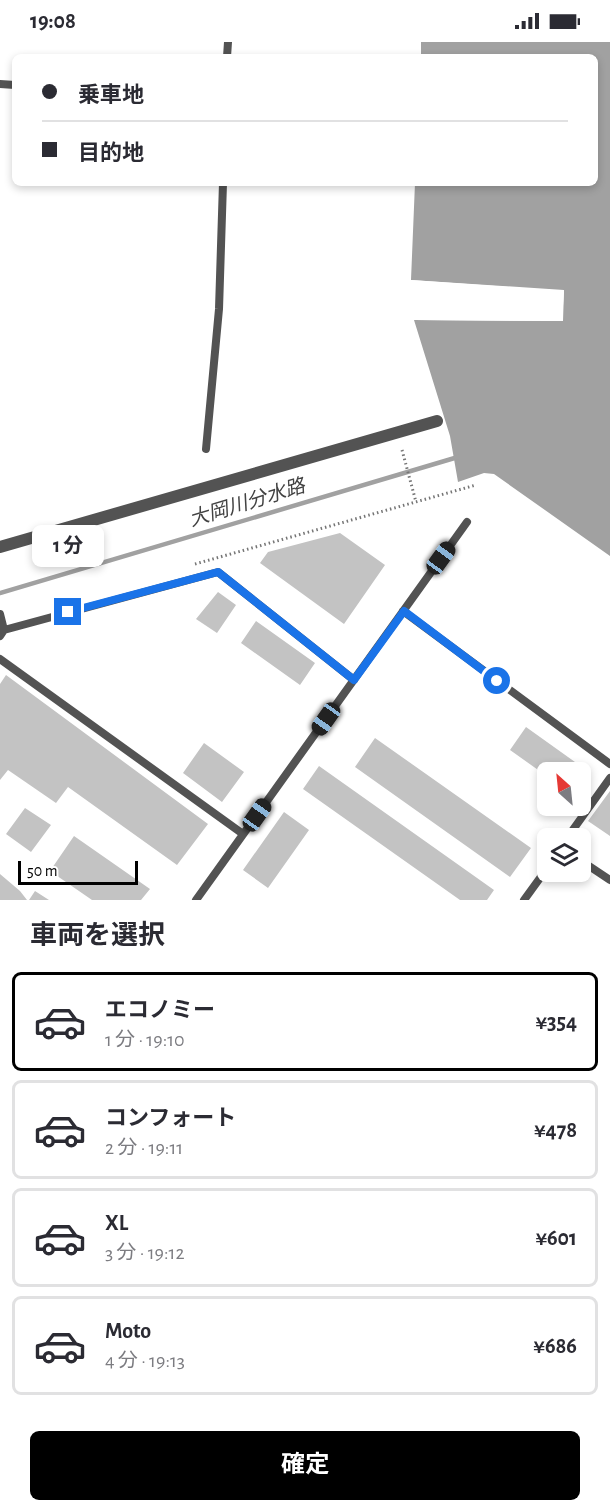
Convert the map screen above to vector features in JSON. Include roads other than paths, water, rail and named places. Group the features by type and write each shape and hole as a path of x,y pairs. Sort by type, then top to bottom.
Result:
{"street":[{"path":"0,547 437,421"}],"lane":[{"path":"206,448 219,309 223,186"},
{"path":"196,900 467,522"},
{"path":"0,614 2,633 218,572 354,680"},
{"path":"404,611 610,764"},
{"path":"0,659 243,834"},
{"path":"574,828 610,778"},
{"path":"591,868 610,880"},
{"path":"524,900 537,882"}],"waterway":[{"name":"大岡川分水路","path":"0,593 458,457"}]}
